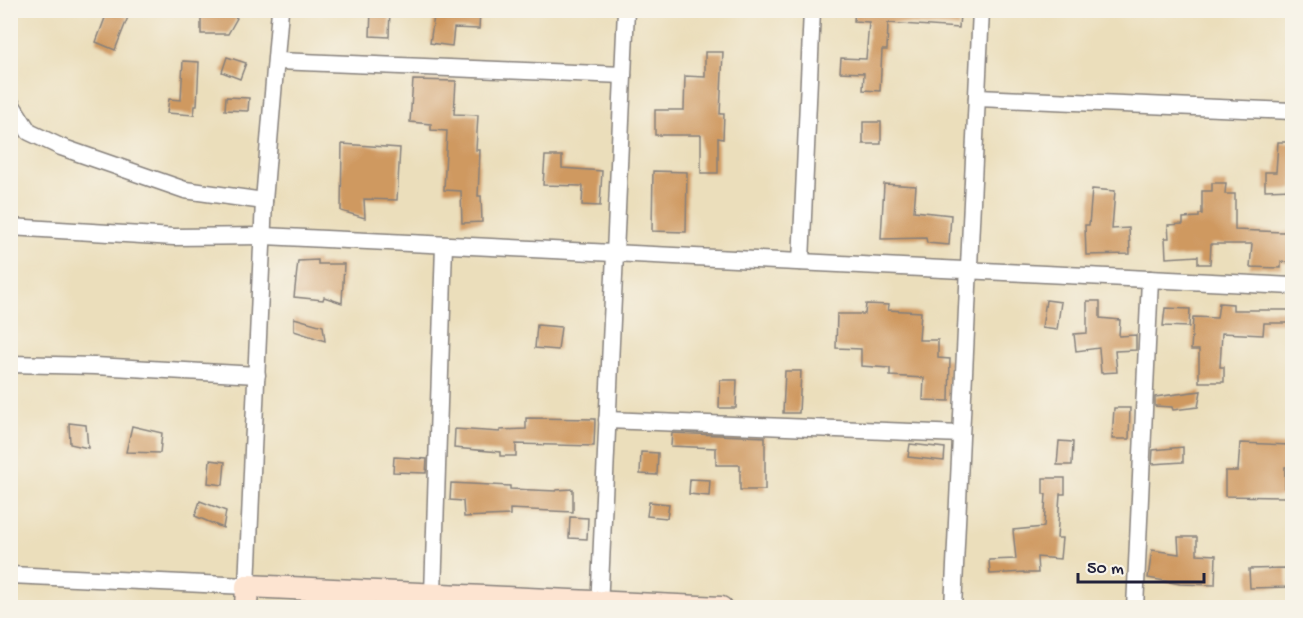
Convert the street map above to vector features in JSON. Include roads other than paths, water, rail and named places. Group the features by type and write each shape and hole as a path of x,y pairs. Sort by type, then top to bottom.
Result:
{"street":[{"path":"247,597 264,201 280,10"},
{"path":"599,605 627,10"},
{"path":"801,262 812,10"},
{"path":"953,608 981,10"},
{"path":"277,61 623,75"},
{"path":"977,98 1293,111"},
{"path":"10,102 29,132 61,147 185,190 264,201"},
{"path":"12,228 174,237 264,236 1293,286"},
{"path":"433,594 444,245"},
{"path":"1135,608 1150,279"},
{"path":"10,364 257,375"},
{"path":"607,420 961,434"},
{"path":"10,575 247,597 433,594 599,605 721,608"}]}
